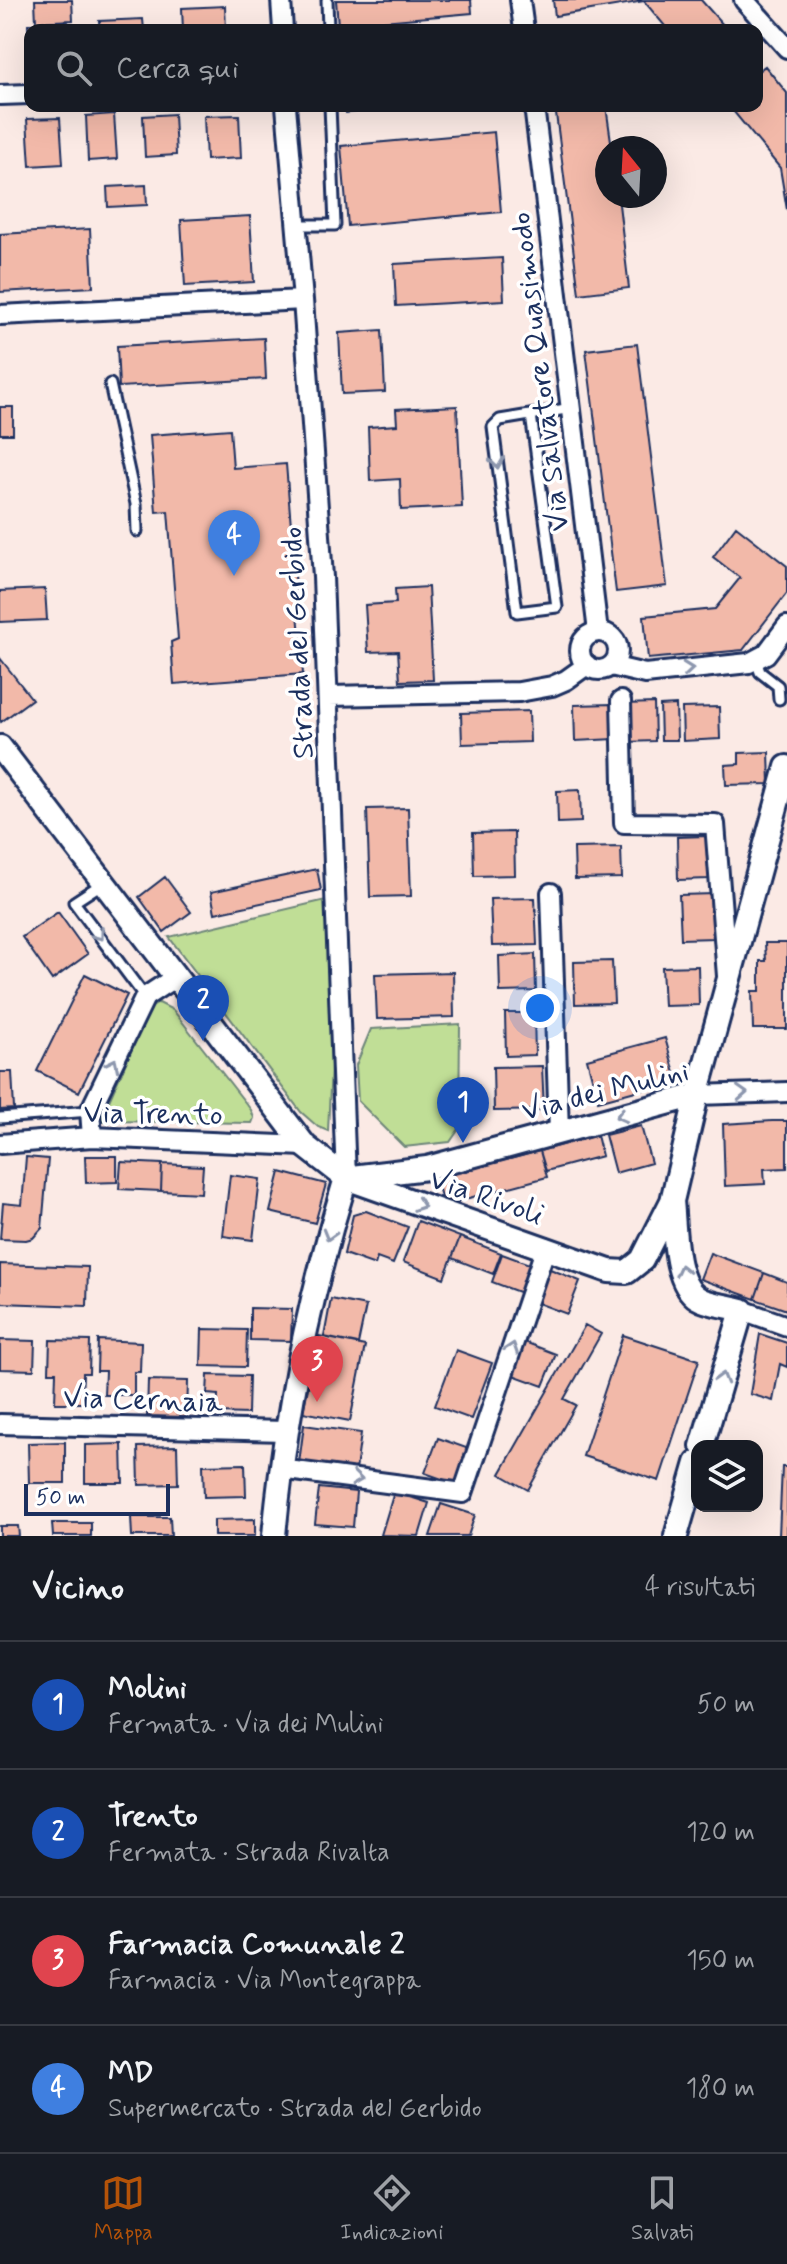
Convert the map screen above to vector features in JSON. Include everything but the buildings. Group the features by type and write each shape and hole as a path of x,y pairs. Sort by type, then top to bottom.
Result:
{"street":[{"path":"281,0 283,24"},
{"path":"520,0 523,24"},
{"path":"744,0 787,48"},
{"path":"0,95 24,94"},
{"name":"Strada del Gerbido","path":"287,112 303,300 329,696 346,1178"},
{"name":"Via Salvatore Quasimodo","path":"535,112 598,632 610,635 617,644 617,656 611,666"},
{"path":"0,315 303,300"},
{"path":"598,632 587,637 580,648 587,665 599,670 611,666 645,674 756,660 766,654 787,626"},
{"path":"329,696 519,692 552,686 587,665"},
{"path":"621,701 624,823 715,824 727,980"},
{"name":"Via Rivoli","path":"0,747 305,1146 346,1178 609,1271 627,1272 642,1260 672,1201"},
{"path":"787,767 727,980 672,1201 684,1282 699,1298 787,1326"},
{"path":"551,893 559,1132"},
{"path":"92,1137 90,1111 145,997 174,978"},
{"name":"Via dei Mulini","path":"346,1178 427,1168 697,1095 787,1092"},
{"name":"Via Trento","path":"0,1144 92,1137 305,1146"},
{"path":"274,1536 285,1431 313,1293 346,1178"},
{"path":"280,1469 463,1493 546,1247"},
{"path":"704,1440 742,1310"},
{"name":"Via Cernaia","path":"0,1424 285,1431"},
{"path":"676,1536 691,1484"}],"lane":[{"path":"327,0 328,24"},
{"path":"297,225 335,225 330,112"},
{"path":"110,384 136,504 137,531"},
{"path":"531,415 557,607 517,612 493,427 500,420 572,408"},
{"path":"756,660 760,672 778,686 779,699"},
{"path":"103,883 74,902 145,997"},
{"name":"Via Trento","path":"0,1118 90,1111"}],"green space":[{"path":"326,900 331,1066 328,1131 318,1127 301,1112 169,937"},
{"path":"159,1003 173,1010 251,1110 252,1123 101,1119 150,1008"},
{"path":"460,1024 459,1129 450,1142 404,1147 358,1101 356,1065 371,1029"}],"place":[{"name":"MD","path":"234,576"},
{"name":"Trento","path":"203,1041"},
{"name":"Molini","path":"463,1143"},
{"name":"Farmacia Comunale 2","path":"317,1402"}]}
